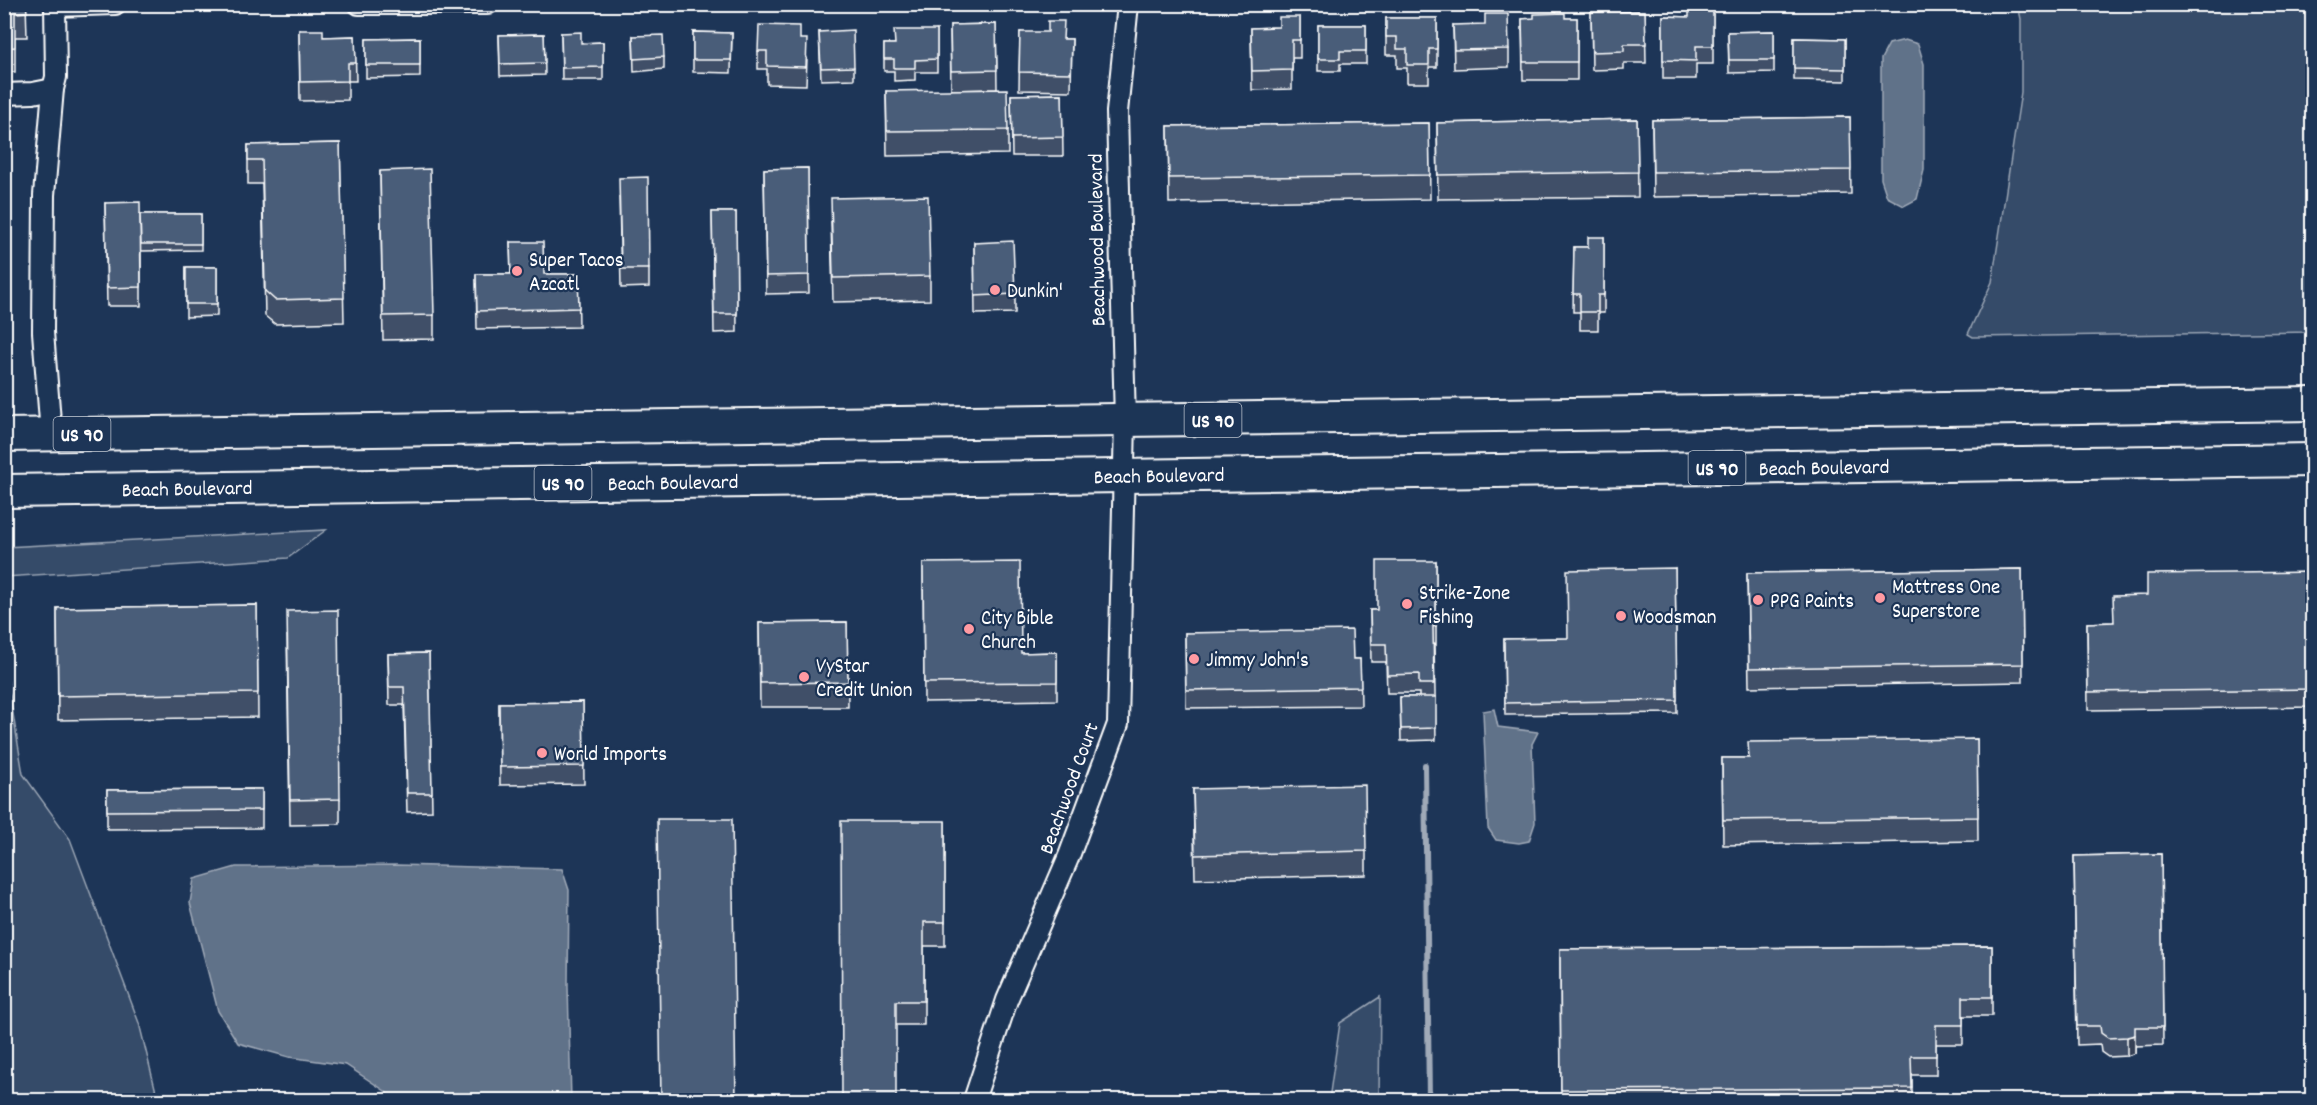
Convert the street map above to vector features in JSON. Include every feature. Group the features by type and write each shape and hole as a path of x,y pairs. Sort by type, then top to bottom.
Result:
{"highway":[{"name":"US 90","path":"4,435 2313,404"},
{"name":"Beach Boulevard","path":"4,491 2313,460"}],"street":[{"path":"51,434 43,321 44,195 52,89 56,77 55,5 115,4"},
{"path":"358,4 487,4"},
{"name":"Beachwood Boulevard","path":"1122,476 1125,421 1117,112 1128,4"},
{"path":"4,94 33,93 52,89"},
{"name":"Beachwood Court","path":"974,1101 1007,1000 1069,856 1118,724 1122,476"}],"shaded area":[{"path":"2018,5 2312,5 2312,332 1973,337 1968,334 1992,282 2021,92 2021,19"},
{"path":"1905,40 1918,44 1924,64 1924,170 1917,199 1904,206 1887,197 1881,179 1881,59 1889,44"},
{"path":"326,530 288,558 5,577 5,547"},
{"path":"4,660 23,774 70,839 139,1023 158,1100 5,1100"},
{"path":"1494,709 1498,727 1538,732 1532,744 1535,823 1529,841 1519,843 1496,840 1488,828 1483,711"},
{"path":"396,865 562,869 569,890 568,986 571,1100 393,1100 385,1091 346,1065 289,1057 238,1043 218,1011 190,903 194,879 236,867"},
{"path":"1380,997 1379,1100 1329,1100 1340,1023"}],"building":[{"path":"4,4 26,4 27,12 15,13 15,47 4,48"},
{"path":"1689,10 1713,11 1713,46 1696,46 1696,61 1663,60 1663,16 1689,17"},
{"path":"1645,11 1646,44 1624,44 1624,51 1592,52 1591,12"},
{"path":"1565,13 1565,18 1577,18 1577,62 1523,62 1522,19 1534,18 1534,14"},
{"path":"1485,14 1508,14 1509,49 1454,50 1453,25 1485,24"},
{"path":"1279,17 1300,17 1300,40 1292,40 1292,70 1252,71 1251,28 1279,27"},
{"path":"1386,18 1437,18 1437,49 1429,49 1429,65 1407,65 1407,49 1397,49 1397,37 1386,37"},
{"path":"1048,21 1064,21 1063,39 1072,39 1071,73 1019,72 1020,32 1048,32"},
{"path":"996,24 997,70 951,71 950,25"},
{"path":"759,25 800,26 800,39 807,39 806,67 767,66 767,51 758,51"},
{"path":"1318,25 1366,25 1366,51 1340,51 1340,59 1318,59"},
{"path":"299,30 323,30 323,37 355,36 356,63 348,63 348,81 300,82"},
{"path":"853,30 854,67 821,68 819,32"},
{"path":"894,30 937,30 937,59 915,60 915,68 894,68 894,59 884,59 884,44 895,44"},
{"path":"1774,31 1774,60 1729,60 1728,32"},
{"path":"581,32 581,43 603,42 603,67 562,68 561,33"},
{"path":"693,32 732,33 731,60 693,60"},
{"path":"544,34 545,63 500,64 499,35"},
{"path":"663,35 664,57 634,59 633,36"},
{"path":"420,38 420,65 366,65 366,39"},
{"path":"1794,38 1845,39 1845,69 1794,68"},
{"path":"1007,89 1008,130 887,131 886,91"},
{"path":"1062,94 1063,137 1012,138 1011,95"},
{"path":"1850,117 1851,170 1653,172 1652,120"},
{"path":"1637,119 1638,172 1438,175 1437,123"},
{"path":"1429,123 1430,175 1169,178 1168,126"},
{"path":"340,143 344,298 275,300 265,291 262,160 248,160 248,145"},
{"path":"808,168 809,275 766,276 764,169"},
{"path":"430,169 434,315 383,316 380,171"},
{"path":"648,177 649,269 621,269 619,178"},
{"path":"928,196 930,276 833,278 831,198"},
{"path":"140,202 141,287 107,288 105,203"},
{"path":"712,212 736,212 737,314 714,314"},
{"path":"140,214 201,214 201,244 141,244"},
{"path":"1588,237 1604,237 1604,295 1598,295 1598,312 1580,312 1580,294 1573,294 1574,247 1588,247"},
{"path":"1013,241 1015,294 975,296 974,243"},
{"path":"510,242 543,242 544,274 578,274 579,308 477,311 476,274 511,274"},
{"path":"186,267 217,267 217,304 186,304"},
{"path":"1377,561 1436,561 1436,627 1433,626 1434,684 1419,684 1419,674 1387,675 1386,644 1371,644 1370,610 1377,610"},
{"path":"1020,562 1021,653 1057,652 1057,682 924,683 923,563"},
{"name":"Woodsman","path":"1675,568 1677,700 1505,703 1504,639 1568,638 1567,570"},
{"path":"2022,569 2023,664 1749,668 1747,573"},
{"path":"2313,572 2313,689 2088,692 2087,623 2114,622 2113,596 2147,595 2147,574"},
{"path":"257,605 258,693 58,696 57,608"},
{"path":"338,610 340,799 290,800 287,611"},
{"path":"847,622 848,682 760,683 759,623"},
{"path":"1352,630 1353,659 1360,659 1361,687 1186,690 1185,633"},
{"path":"429,653 432,793 407,793 404,687 389,687 388,654"},
{"path":"1400,697 1436,697 1436,728 1401,729"},
{"name":"World Imports","path":"583,702 584,766 500,767 499,703"},
{"path":"1977,739 1978,817 1723,820 1722,758 1749,758 1748,742"},
{"path":"1365,785 1366,851 1195,855 1193,789"},
{"path":"262,789 262,810 107,811 107,790"},
{"path":"657,819 732,819 736,1101 661,1101"},
{"path":"841,821 945,821 945,922 924,922 924,1001 896,1001 896,1101 842,1101"},
{"path":"2161,854 2163,1027 2135,1027 2135,1035 2108,1038 2101,1033 2100,1026 2077,1026 2074,856"},
{"path":"1992,946 1992,997 1963,997 1963,1025 1936,1025 1936,1056 1911,1056 1912,1088 1561,1090 1560,949"}],"waterway":[{"path":"1425,765 1429,1100"}],"place":[{"name":"Super Tacos Azcatl","path":"517,271"},
{"name":"Dunkin'","path":"995,290"},
{"name":"Mattress One Superstore","path":"1880,598"},
{"name":"PPG Paints","path":"1758,600"},
{"name":"Strike-Zone Fishing","path":"1407,604"},
{"name":"Woodsman","path":"1621,616"},
{"name":"City Bible Church","path":"969,629"},
{"name":"Jimmy John's","path":"1194,659"},
{"name":"VyStar Credit Union","path":"804,677"},
{"name":"World Imports","path":"542,753"}]}
